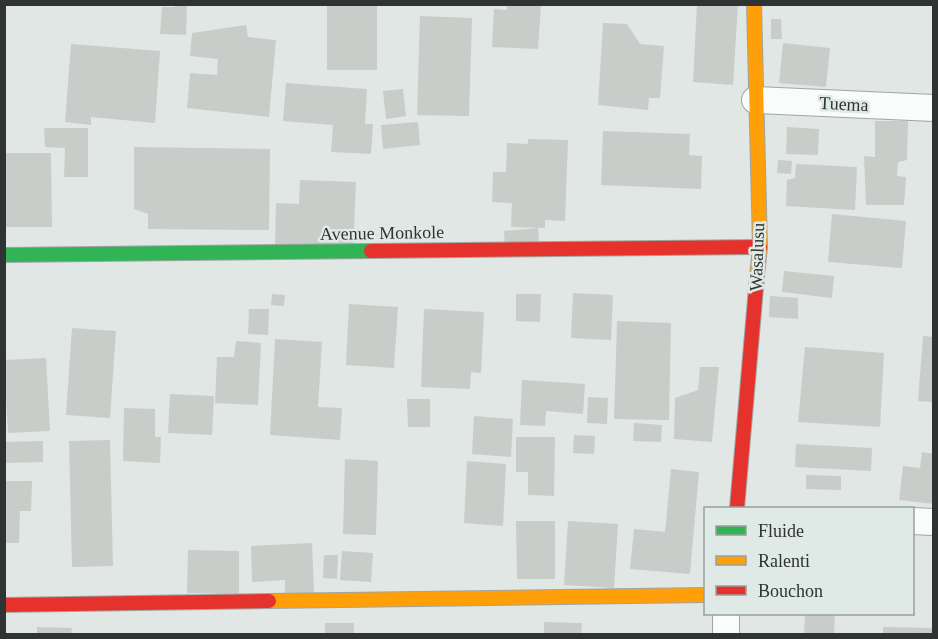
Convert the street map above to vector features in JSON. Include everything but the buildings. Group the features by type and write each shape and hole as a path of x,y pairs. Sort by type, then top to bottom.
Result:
{"street":[{"name":"Wasalusu","path":"737,507 760,247 754,4"},
{"name":"Tuema","path":"755,100 933,108"},
{"name":"Avenue Monkole","path":"4,255 760,247"},
{"path":"914,521 933,522"},
{"path":"4,605 704,595"},
{"path":"726,615 726,634"}],"traffic: fast":[{"path":"4,255 371,251"}],"traffic: slow":[{"path":"754,4 760,247 757,276"},
{"path":"269,601 704,595"}],"traffic: jam":[{"path":"371,251 760,247"},
{"path":"737,507 757,276"},
{"path":"4,605 269,601"}]}
